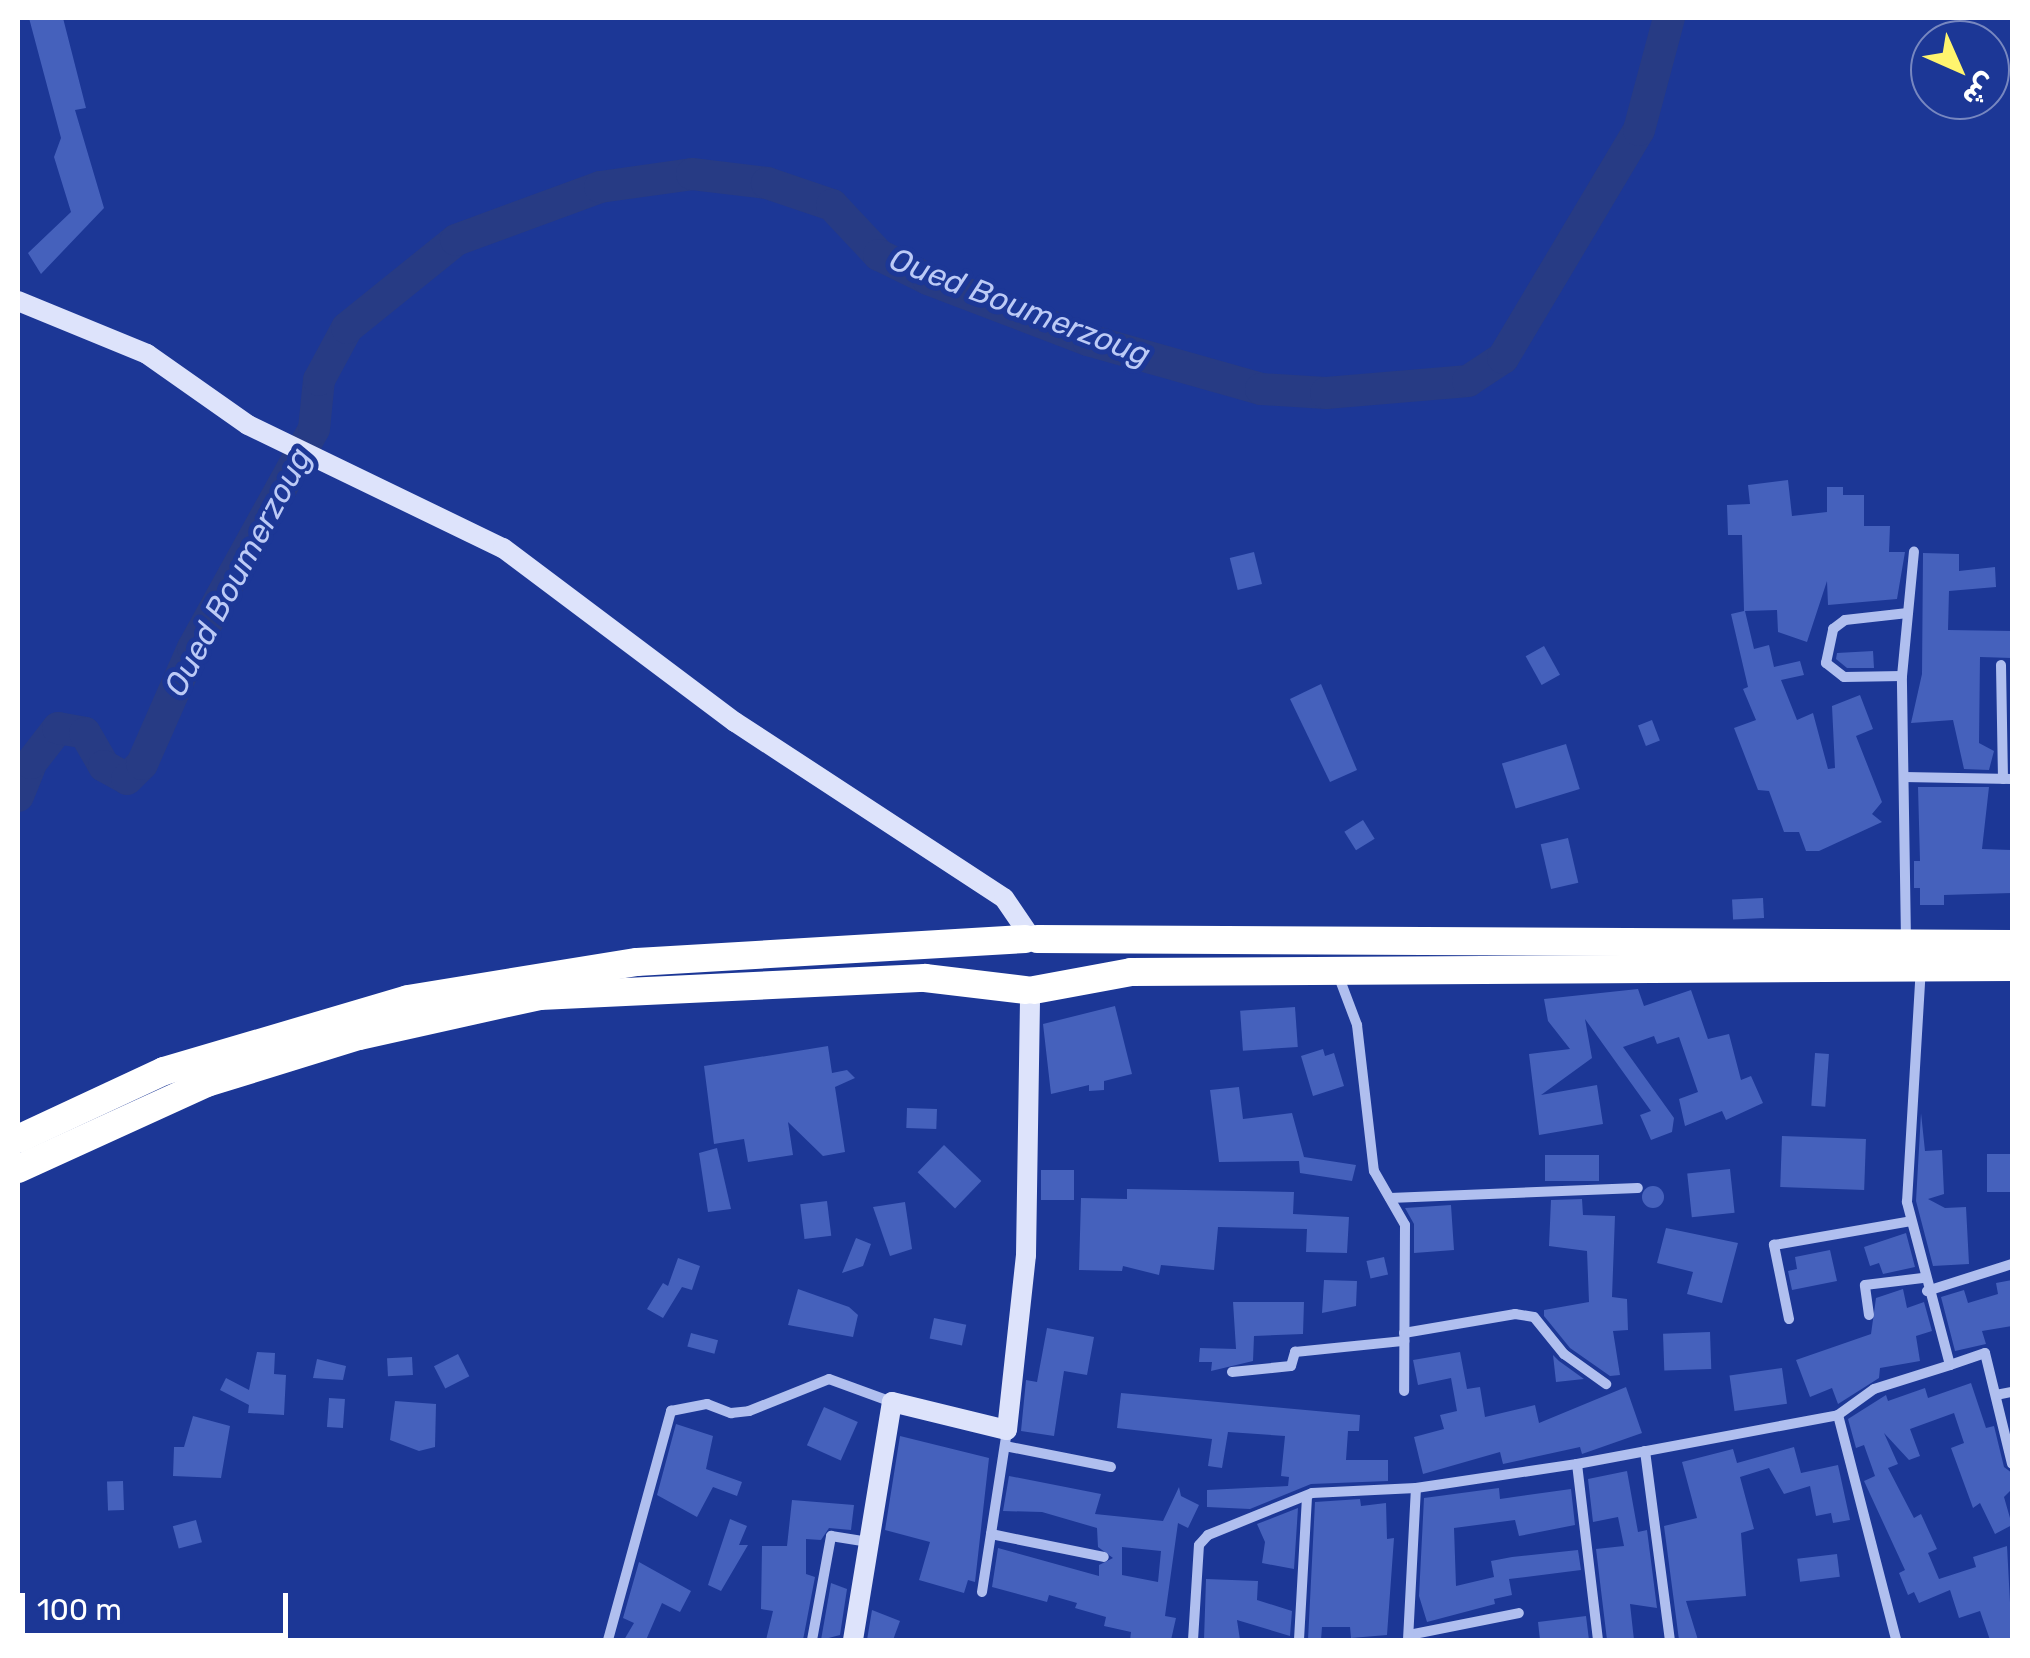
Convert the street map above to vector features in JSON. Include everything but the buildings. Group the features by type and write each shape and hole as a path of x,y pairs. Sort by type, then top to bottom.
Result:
{"highway":[{"path":"18,1139 164,1071 408,998 637,962 1031,939 1914,956 2012,967"},
{"path":"1031,939 1050,947 1057,964 1050,982 1030,990 1011,981 1005,964 1012,946 1031,939"},
{"path":"18,1169 207,1084 359,1036 540,996 925,978 1030,990 1131,972 1336,971 1914,956 2012,944"}],"street":[{"path":"18,301 147,354 248,425 503,548 734,722 1004,898 1031,939"},
{"path":"1914,552 1902,676 1914,956 1911,1221 1923,1278 1950,1365"},
{"path":"1902,676 1844,677 1826,663 1827,646 1844,620 1908,612"},
{"path":"1904,778 2008,779 2001,665"},
{"path":"1336,971 1357,1025 1374,1171 1405,1224 1408,1250 1404,1391"},
{"path":"982,1592 1006,1438 1026,1255 1030,990"},
{"path":"1390,1198 1638,1188"},
{"path":"1789,1318 1774,1245 1911,1221"},
{"path":"1927,1292 2012,1264"},
{"path":"1869,1316 1865,1284 1923,1278"},
{"path":"1232,1372 1291,1366 1295,1352 1404,1337 1515,1314 1534,1317 1564,1354 1606,1384"},
{"path":"1193,1640 1199,1546 1208,1535 1307,1496 1416,1488 1577,1464 1838,1415 1874,1389 1985,1353 2012,1464"},
{"path":"608,1640 671,1412 707,1404 731,1413 749,1411 828,1379 1006,1438 1111,1466"},
{"path":"1996,1395 2012,1392"},
{"path":"854,1640 872,1542 874,1486 892,1402"},
{"path":"1838,1415 1896,1640"},
{"path":"1645,1451 1670,1640"},
{"path":"1577,1464 1598,1640"},
{"path":"1416,1488 1409,1638 1519,1613"},
{"path":"1299,1640 1307,1496"},
{"path":"991,1534 1104,1558"},
{"path":"812,1640 831,1536 872,1542"}],"waterway":[{"name":"Oued Boumerzoug","path":"18,796 31,763 58,728 85,733 104,766 127,779 142,764 193,648 314,429 319,380 347,328 456,240 600,187 692,174 767,183 832,205 879,255 928,279 1088,340 1261,389 1326,393 1468,381 1503,358 1639,130 1669,18"}]}
